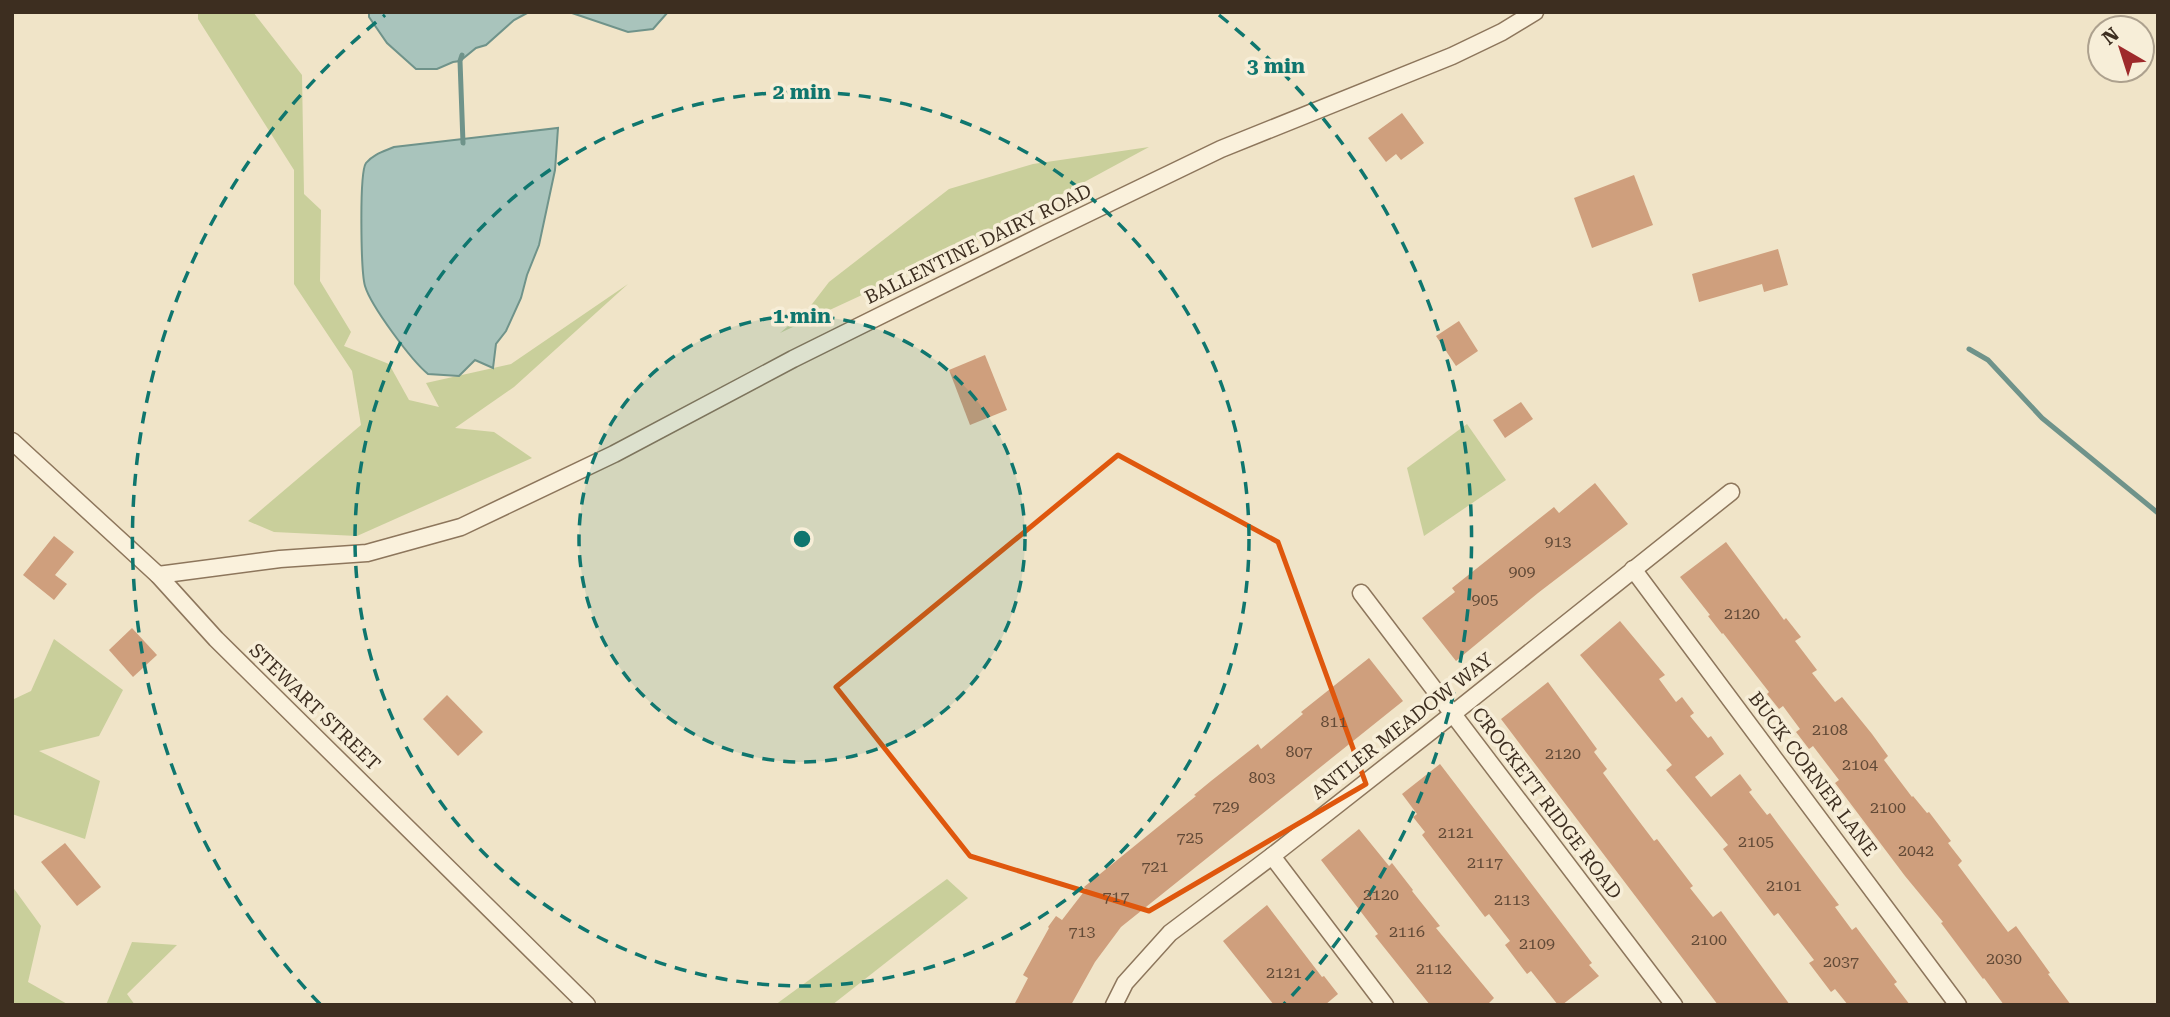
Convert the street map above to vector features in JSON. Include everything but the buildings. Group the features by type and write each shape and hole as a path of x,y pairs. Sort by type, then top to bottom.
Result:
{"street":[{"name":"BALLENTINE DAIRY ROAD","path":"158,575 280,559 367,553 461,527 614,454 793,359 1221,149 1452,56 1502,32 1535,12"},
{"name":"STEWART STREET","path":"12,441 158,575 216,639 587,1005"},
{"name":"ANTLER MEADOW WAY","path":"1114,1005 1125,983 1170,933 1453,714 1731,492"},
{"name":"BUCK CORNER LANE","path":"1633,569 1958,1005"},
{"name":"CROCKETT RIDGE ROAD","path":"1361,593 1674,1005"},
{"path":"1272,856 1384,1005"}],"highlighted area":[{"path":"1118,455 1278,542 1366,784 1149,911 970,856 836,687"}],"green space":[{"path":"198,12 253,12 302,75 304,194 321,210 320,281 351,332 344,346 389,364 409,400 439,407 426,383 511,364 628,284 514,387 455,428 494,432 532,458 357,536 274,532 248,521 361,425 352,371 294,284 294,170 198,19"},
{"path":"1149,147 957,251 780,333 809,308 829,282 949,189 1033,164"},
{"path":"1467,424 1506,480 1424,536 1407,468"},
{"path":"54,639 123,690 99,736 39,751 100,781 85,839 12,814 12,700 31,691"},
{"path":"947,879 968,898 832,1005 775,1005"},
{"path":"12,886 41,926 28,982 69,1005 12,1005"},
{"path":"132,942 177,945 127,994 135,1005 106,1005"}],"water":[{"path":"369,12 529,12 514,20 486,45 476,48 460,61 437,69 416,69 387,43 369,17"},
{"path":"569,12 668,12 653,29 628,32"},
{"path":"558,128 555,170 539,245 521,298 506,331 496,344 493,368 475,360 459,376 428,374 392,332 365,286 361,223 362,184 366,163 394,147"}],"waterway":[{"path":"462,55 463,143"},
{"path":"1969,349 1988,360 2042,418 2158,513"}]}
